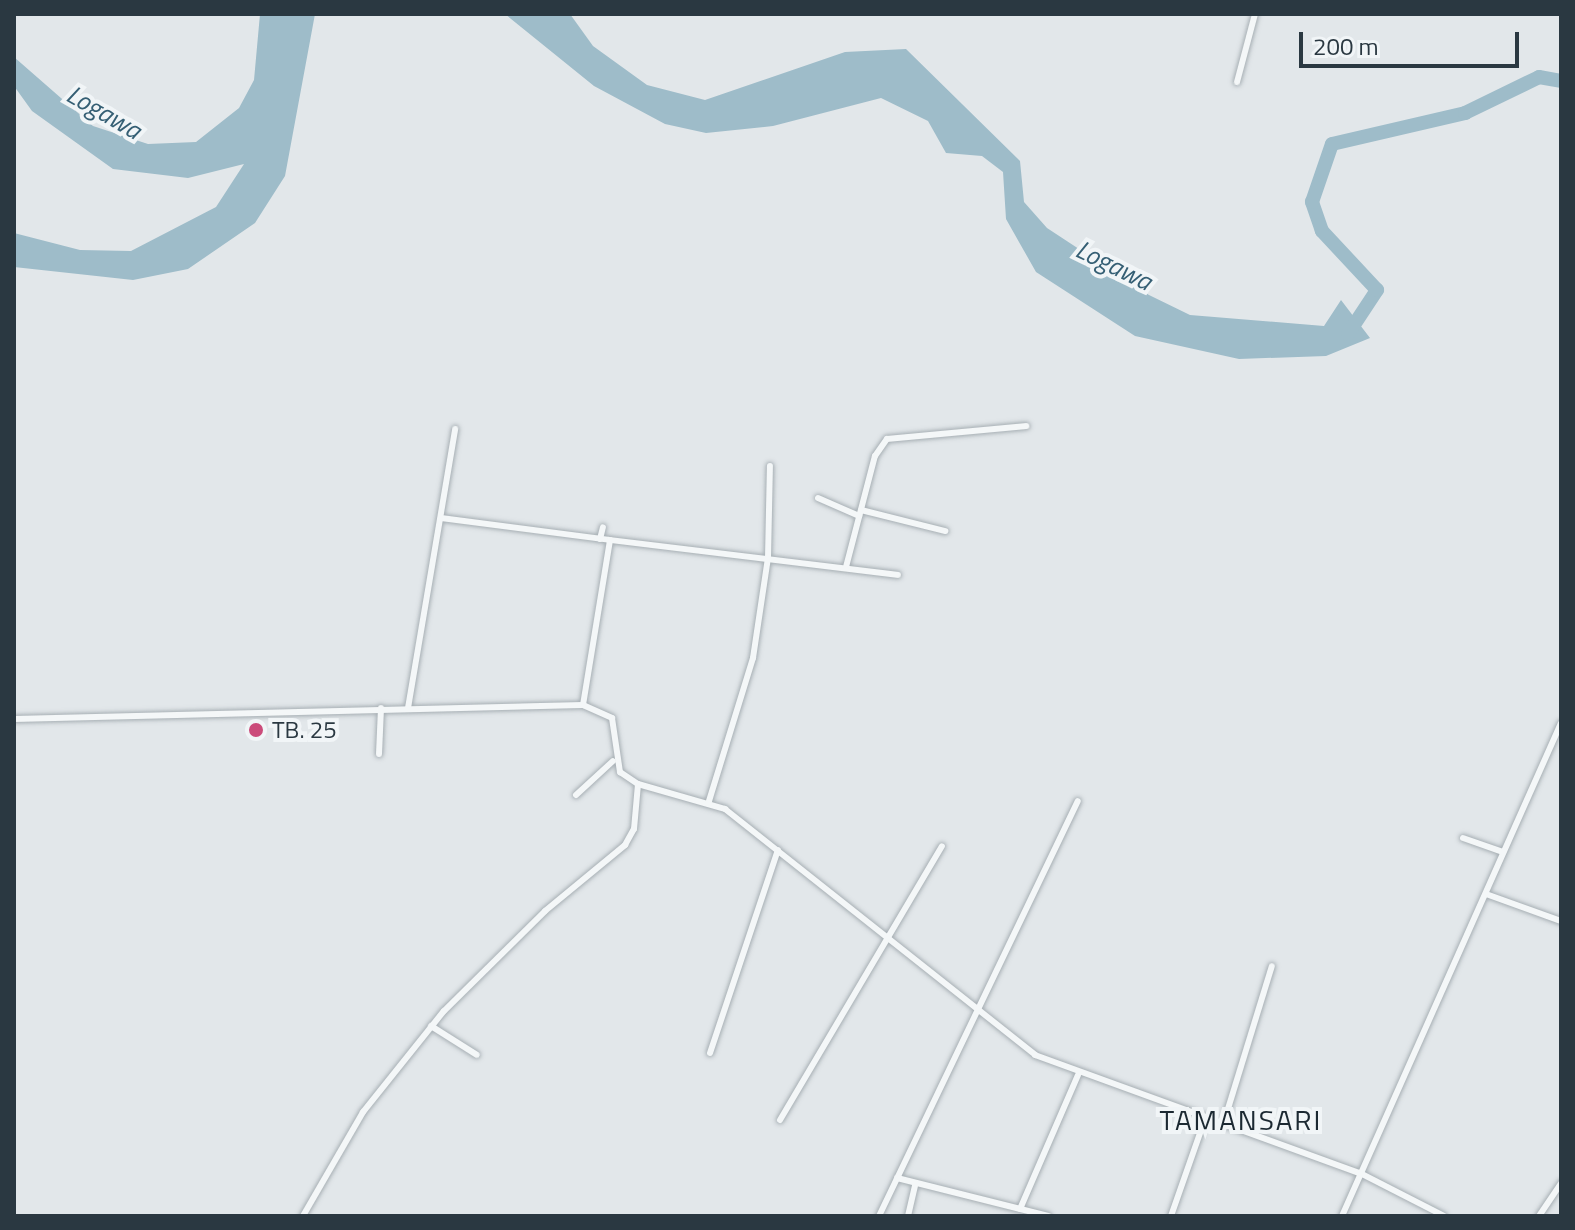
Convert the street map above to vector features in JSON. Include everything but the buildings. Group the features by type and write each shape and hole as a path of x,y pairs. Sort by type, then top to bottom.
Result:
{"street":[{"path":"1237,82 1255,14"},
{"path":"846,567 860,513 887,439 1026,426"},
{"path":"408,708 455,429"},
{"path":"709,801 739,716 768,558 770,466"},
{"path":"818,498 860,513 945,531"},
{"path":"441,518 898,575"},
{"path":"600,539 603,527"},
{"path":"583,705 610,540"},
{"path":"14,719 583,705 612,718 613,761 638,784 709,801 778,850 886,940 1035,1055 1078,1075 1360,1173 1444,1216"},
{"path":"379,754 381,708"},
{"path":"1342,1216 1561,723"},
{"path":"576,795 613,761"},
{"path":"303,1216 363,1112 431,1026 545,911 625,845 638,784"},
{"path":"879,1216 1078,801"},
{"path":"1463,838 1503,852"},
{"path":"780,1120 942,846"},
{"path":"710,1053 778,850"},
{"path":"1486,894 1561,921"},
{"path":"1223,1125 1272,966"},
{"path":"431,1026 477,1055"},
{"path":"1020,1209 1078,1075"},
{"path":"1171,1216 1205,1119"},
{"path":"897,1178 915,1186 1048,1216"},
{"path":"1539,1216 1561,1183"},
{"path":"908,1216 915,1186"}],"water":[{"path":"260,14 315,14 285,176 255,223 188,269 133,280 14,267 14,233 80,250 131,251 216,207 244,164 188,178 113,169 32,111 14,86 14,57 93,126 148,144 196,142 239,108 254,80"},
{"path":"505,14 570,14 593,46 647,85 705,100 845,52 906,49 1020,161 1024,202 1047,228 1149,295 1190,315 1324,326 1341,300 1370,338 1326,356 1239,359 1135,336 1036,272 1006,219 1003,172 982,156 946,153 928,121 881,98 773,126 706,133 665,124 594,86"}],"waterway":[{"name":"Logawa","path":"1348,334 1377,290 1322,231 1312,202 1332,144 1465,113 1539,77 1561,81"}],"place":[{"name":"TB. 25","path":"256,730"}],"district":[{"name":"TAMANSARI","path":"1241,1120"}]}
